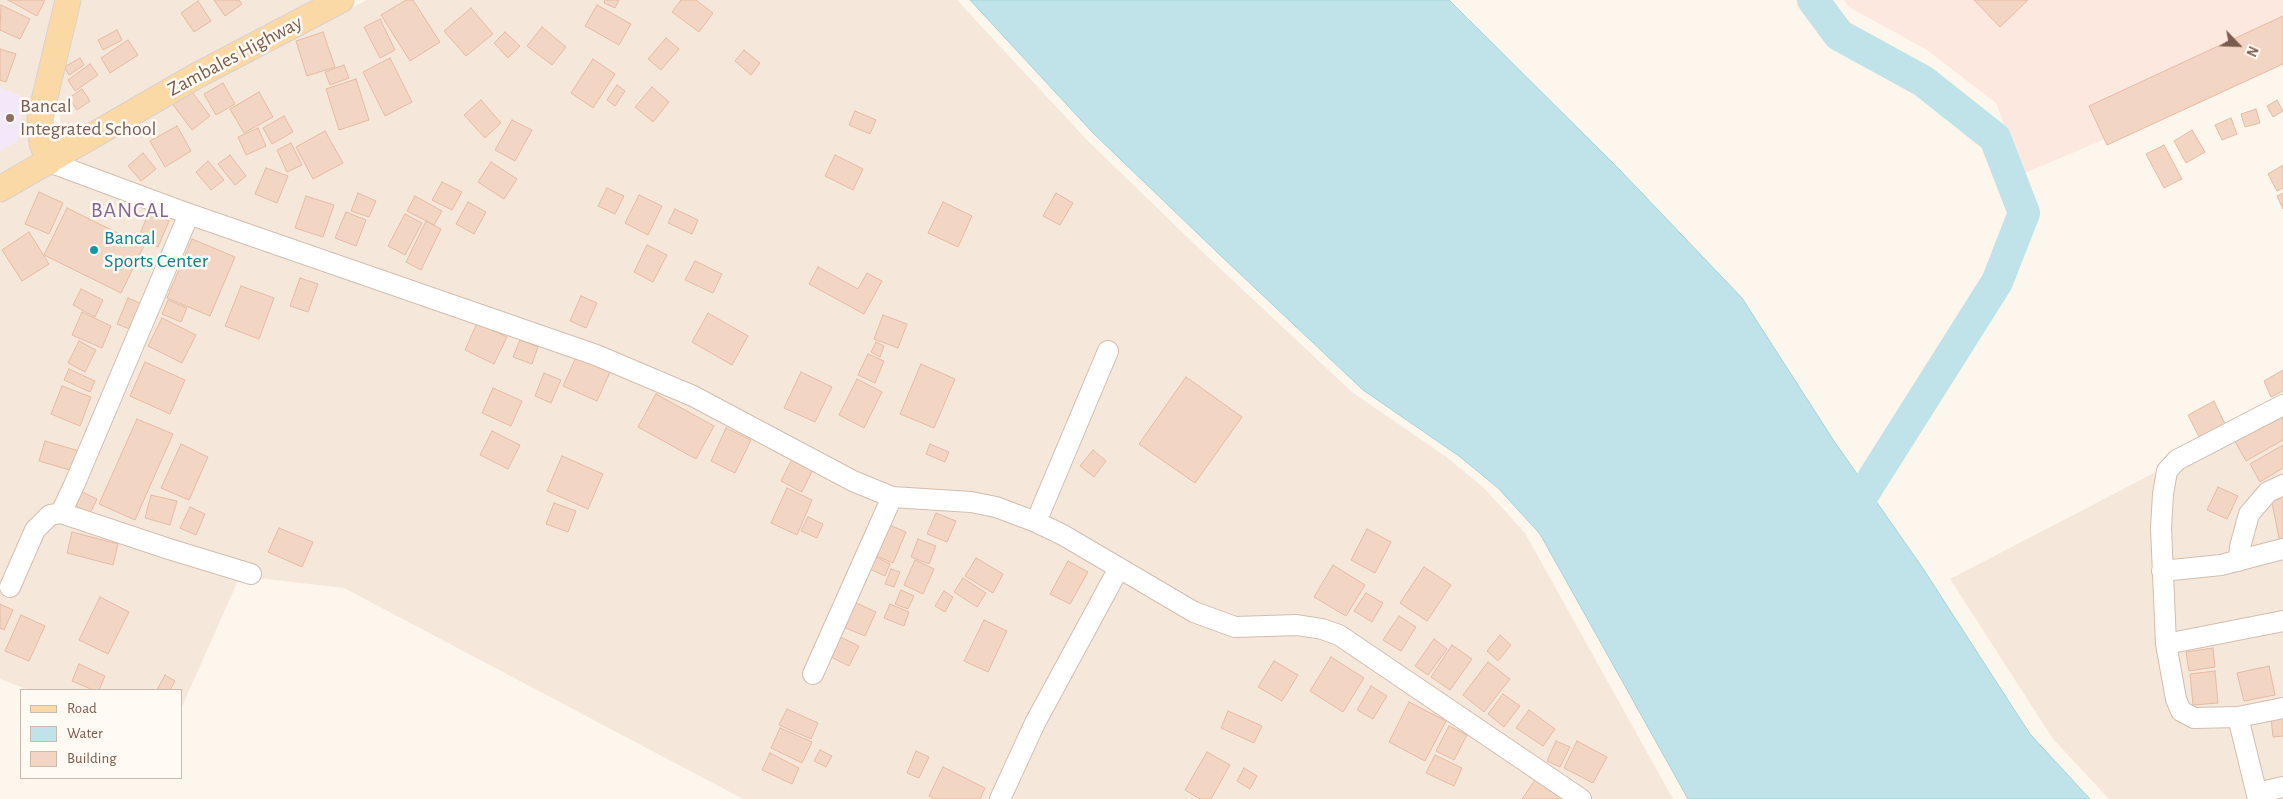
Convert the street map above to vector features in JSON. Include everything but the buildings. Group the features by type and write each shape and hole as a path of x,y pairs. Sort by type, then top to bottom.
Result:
{"main road":[{"path":"49,162 42,143 40,118 68,0"},
{"name":"Zambales Highway","path":"0,189 179,85 341,0"}],"street":[{"path":"49,162 189,214 596,355 693,396 853,481 892,497 971,502 996,507 1036,522 1063,534 1194,612 1236,627 1297,625 1322,629 1339,635 1582,799"},
{"path":"61,513 189,214"},
{"path":"1036,522 1108,351"},
{"path":"2283,405 2177,460 2168,471 2163,494 2161,528 2166,644 2176,699 2181,711 2199,719 2238,717 2283,708"},
{"path":"2239,561 2240,547 2249,514 2268,492 2283,485"},
{"path":"813,674 892,497"},
{"path":"10,587 35,530 50,515 61,513 169,550 251,574"},
{"path":"2162,571 2239,561 2283,549"},
{"path":"1000,799 1040,714 1120,568"},
{"path":"2166,644 2283,621"},
{"path":"2238,717 2258,796 2283,787"}],"shaded area":[{"path":"0,0 55,0 28,114 30,138 38,156 0,177"},
{"path":"75,0 320,0 67,139 60,122 58,70"},
{"path":"367,0 957,0 1087,140 1211,260 1352,392 1445,456 1484,488 1525,533 1673,799 743,799 344,588 240,576 182,707 182,689 26,689 0,679 0,203 63,168 205,78"},
{"path":"1844,0 2283,0 2283,63 2023,174 1996,103 1927,50 1849,7"},
{"name":"Bancal Integrated School","path":"0,88 22,96 18,141 0,151"},
{"path":"2283,406 2283,799 2109,799 2053,739 1950,579"}],"water":[{"path":"970,0 1449,0 1619,169 1742,298 1834,441 1922,567 2030,734 2090,799 1688,799 1540,534 1498,488 1459,456 1363,390 1093,133"}],"waterway":[{"path":"1813,0 1839,35 1923,81 1995,138 2024,213 1997,282 1843,526"}],"place":[{"name":"Bancal Integrated School","path":"10,118"},
{"name":"Bancal Sports Center","path":"94,250"}],"district":[{"name":"BANCAL","path":"130,210"}]}
